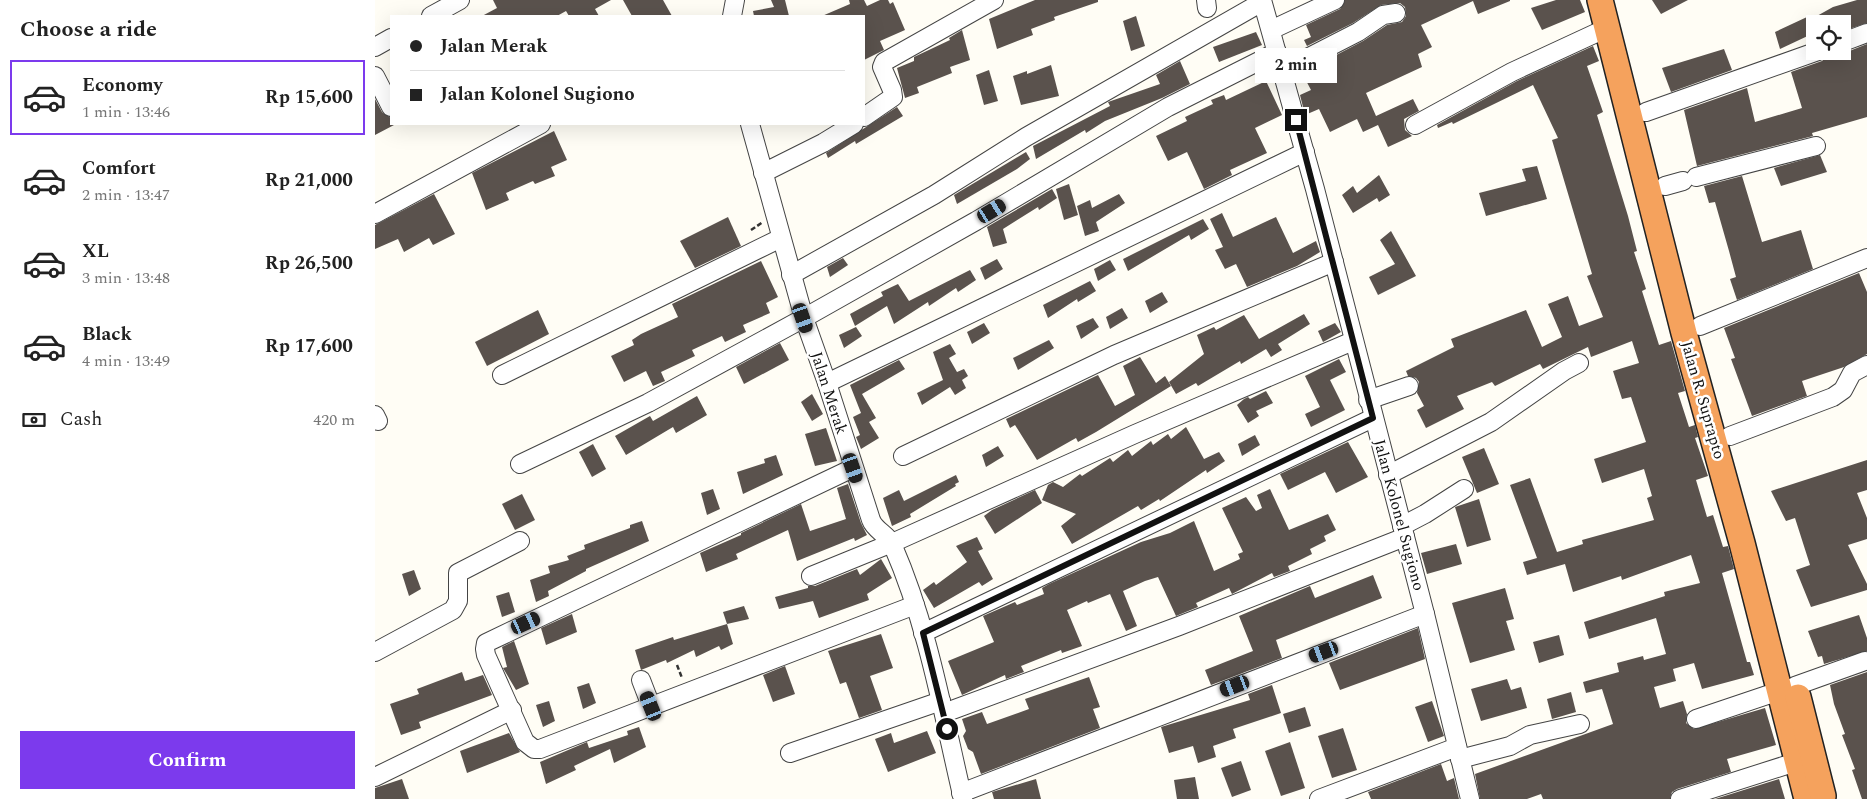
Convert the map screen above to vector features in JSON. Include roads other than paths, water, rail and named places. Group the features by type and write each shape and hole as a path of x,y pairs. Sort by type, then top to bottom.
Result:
{"highway":[{"name":"Jalan R. Suprapto","path":"1600,0 1607,28 1646,149 1815,796"},
{"name":"Jalan R. Suprapto","path":"1617,0 1646,112 1646,149 1681,181 1700,326 1730,436 1787,689 1796,762 1815,796"}],"street":[{"path":"433,15 460,0"},
{"path":"732,15 735,0"},
{"path":"865,116 893,97 882,67 884,62 994,0"},
{"path":"1271,30 1335,0"},
{"path":"791,275 934,195 1026,137 1262,1"},
{"name":"Jalan Kolonel Sugiono","path":"1262,1 1334,262 1425,614 1470,799"},
{"path":"1282,71 1358,32 1383,15 1396,13"},
{"path":"1415,125 1512,72 1607,28"},
{"path":"1851,39 1867,33"},
{"path":"375,47 390,39"},
{"path":"520,464 648,402 803,318 976,221 1168,107 1277,52"},
{"path":"1646,112 1806,55"},
{"path":"375,76 390,105"},
{"path":"375,214 539,125"},
{"name":"Jalan Merak","path":"750,125 803,318 827,383 853,468 873,525 892,543 915,605 943,707 962,796"},
{"path":"763,173 823,143 852,125"},
{"path":"1244,170 1303,144"},
{"path":"827,383 1303,144"},
{"path":"1681,181 1816,146"},
{"path":"502,375 781,238"},
{"path":"1700,326 1867,258"},
{"path":"903,456 1115,355 1334,262"},
{"path":"811,576 892,543 1126,438 1353,341"},
{"path":"1388,475 1491,422 1579,362"},
{"path":"1730,436 1833,397 1843,390 1852,373 1867,365"},
{"path":"1369,400 1409,386"},
{"path":"923,633 1373,418"},
{"path":"853,468 492,639 485,649 486,655 525,742 534,750 651,706 689,694 915,605"},
{"path":"790,753 943,707 1179,626 1403,532 1425,514 1463,488"},
{"path":"375,652 453,610 458,601 458,573 520,541"},
{"path":"962,796 1425,614"},
{"path":"1696,719 1865,661"},
{"path":"641,680 651,706"},
{"path":"375,777 512,710"},
{"path":"1319,799 1459,753 1509,746 1531,735 1580,724"},
{"path":"1680,799 1796,762"}]}
